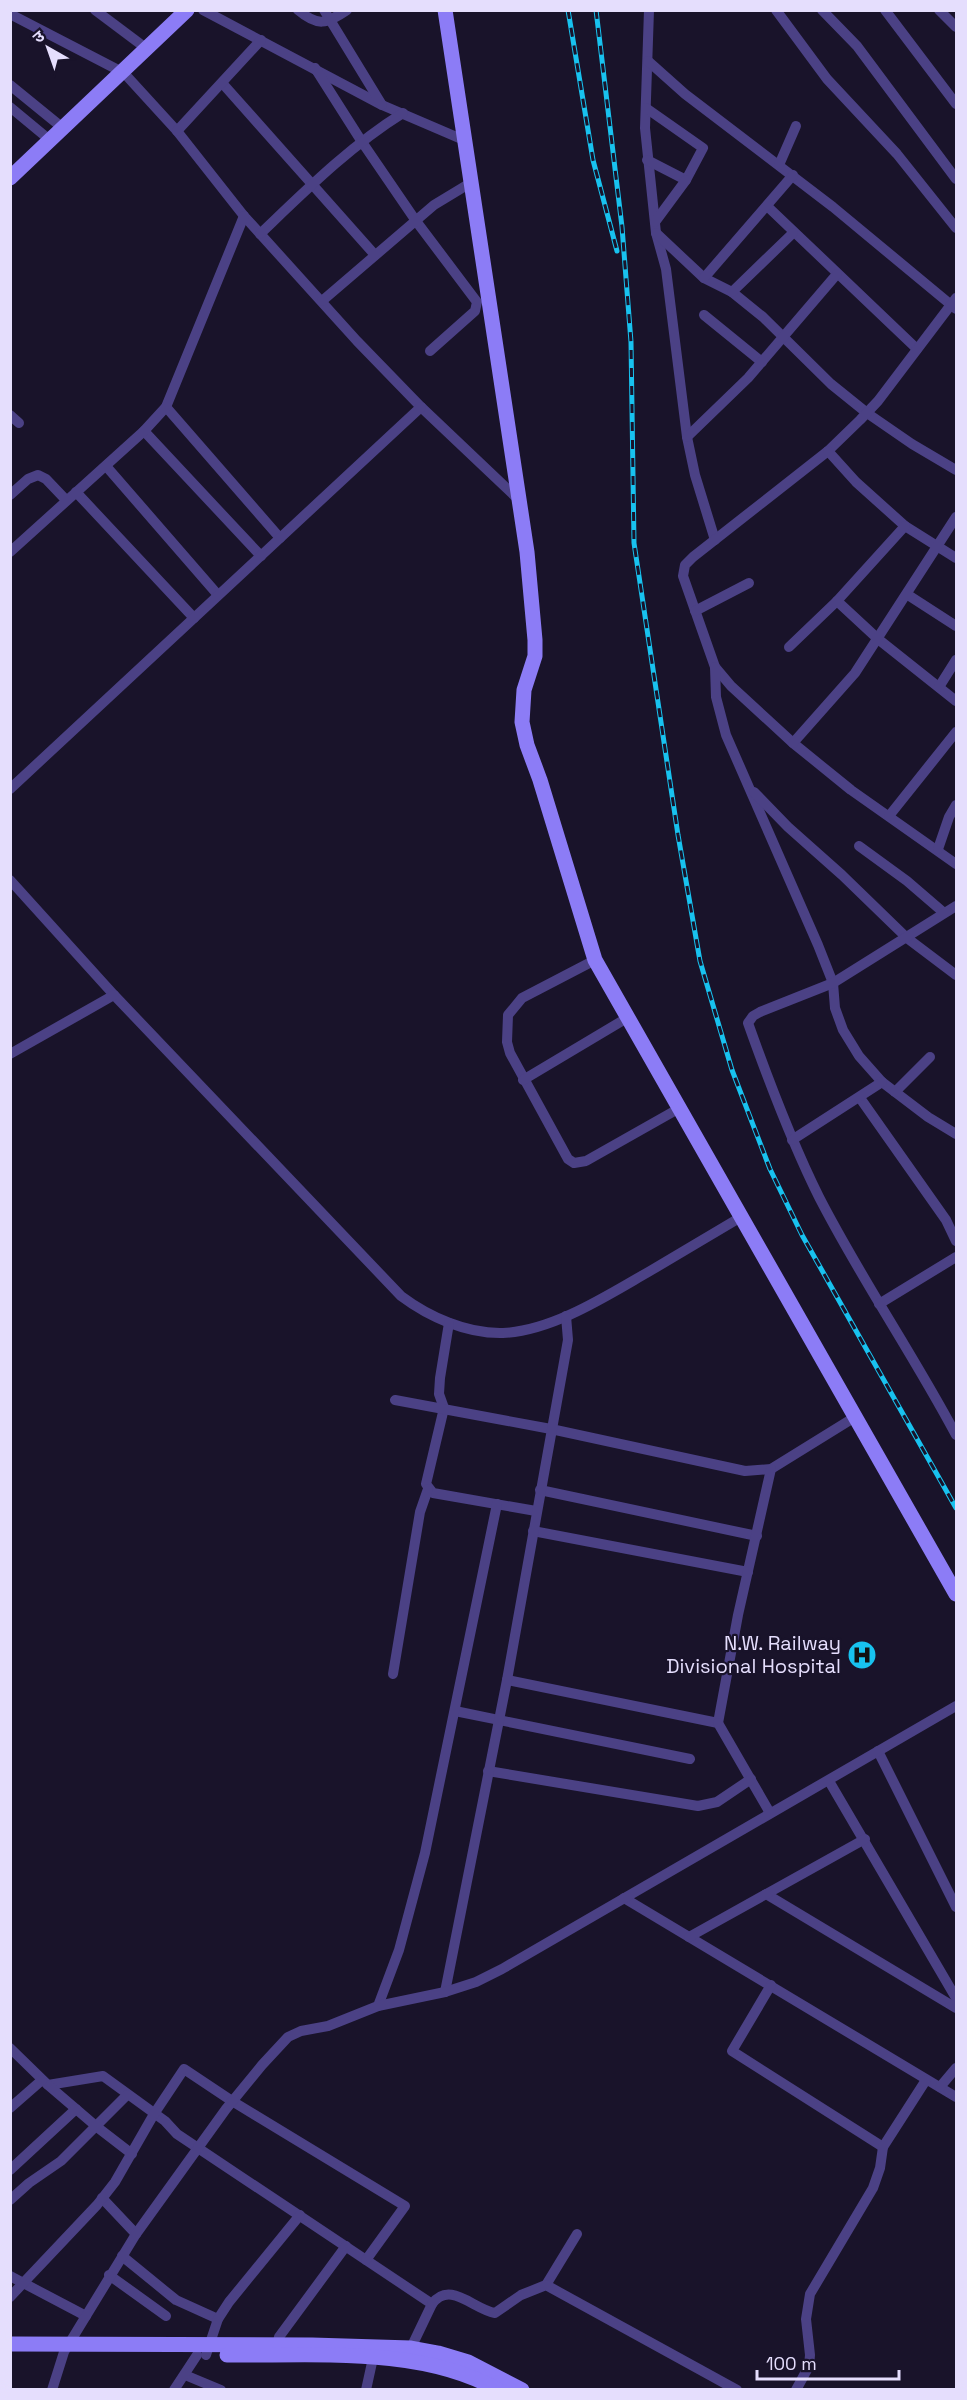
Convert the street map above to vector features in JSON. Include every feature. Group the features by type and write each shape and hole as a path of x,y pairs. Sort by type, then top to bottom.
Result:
{"street":[{"path":"95,10 147,49"},
{"path":"10,178 124,73 188,10"},
{"path":"203,10 382,105 466,141"},
{"path":"298,10 316,22 331,21 347,10"},
{"path":"324,10 382,105 388,122"},
{"path":"445,10 527,552 535,656 524,690 522,722 527,746 540,780 595,960 678,1109 957,1594"},
{"path":"649,10 645,128 647,160 656,227 666,269 687,437 694,476 715,540"},
{"path":"776,10 827,79 897,154 957,228"},
{"path":"822,10 857,46 957,179"},
{"path":"885,10 957,104"},
{"path":"939,10 957,27"},
{"path":"10,14 124,73 177,131 260,234 421,407 519,500"},
{"path":"177,131 223,84 261,40"},
{"path":"648,61 685,94 793,175 955,304 867,413 828,451 685,565 683,576 715,667 716,697 733,755 818,945 832,983 835,1008 843,1030 859,1056 882,1082 928,1117 957,1134"},
{"path":"315,68 362,142 416,221 473,297 477,306 475,311 430,351"},
{"path":"223,84 375,255"},
{"path":"10,85 64,129"},
{"path":"10,106 51,141"},
{"path":"646,108 703,147 686,180 656,227"},
{"path":"260,234 312,183 388,122 403,113"},
{"path":"779,165 796,126"},
{"path":"647,160 686,180"},
{"path":"704,278 793,175"},
{"path":"322,301 448,195 472,182"},
{"path":"766,206 917,349"},
{"path":"10,552 144,431 166,407 244,216"},
{"path":"656,227 704,278 732,292 831,384 867,413 912,444 957,470"},
{"path":"732,292 793,233"},
{"path":"687,437 730,398 837,274"},
{"path":"704,315 762,362"},
{"path":"166,407 280,538"},
{"path":"10,789 421,407"},
{"path":"10,414 19,423"},
{"path":"144,431 261,556"},
{"path":"828,451 856,482 904,526 957,558"},
{"path":"106,466 218,595"},
{"path":"10,495 27,479 38,476 46,479 66,500"},
{"path":"76,492 194,618"},
{"path":"793,743 855,673 957,517"},
{"path":"789,647 837,601 904,526"},
{"path":"695,611 749,583"},
{"path":"908,595 957,626"},
{"path":"837,601 878,639 957,701"},
{"path":"939,687 957,660"},
{"path":"715,667 731,686 793,743 851,790 957,864"},
{"path":"889,816 957,732"},
{"path":"748,785 788,827 842,874 907,938 957,975"},
{"path":"938,849 949,817 957,805"},
{"path":"859,846 943,912"},
{"path":"10,880 114,995 401,1296 417,1308 449,1323 481,1331 503,1333 538,1326 566,1316 612,1293 741,1217"},
{"path":"957,906 943,912 907,938 832,983 760,1012 748,1023 792,1140 819,1197 879,1304 954,1423 957,1435"},
{"path":"595,960 522,998 508,1015 507,1042 523,1080 568,1159 574,1163 586,1161 678,1109"},
{"path":"10,1054 114,995"},
{"path":"523,1080 627,1018"},
{"path":"895,1092 930,1057"},
{"path":"792,1140 882,1082"},
{"path":"860,1098 946,1220 957,1240"},
{"path":"946,1220 957,1229"},
{"path":"879,1304 957,1257"},
{"path":"445,1992 507,1680 568,1340 566,1316"},
{"path":"449,1323 440,1378 440,1394 444,1408 426,1484 428,1489 433,1493 536,1511"},
{"path":"394,1400 551,1428 745,1472 771,1469 855,1417"},
{"path":"770,1813 718,1723 771,1469"},
{"path":"393,1674 420,1512 428,1489"},
{"path":"540,1490 757,1536"},
{"path":"378,2006 399,1950 419,1874 455,1712 497,1504"},
{"path":"532,1531 748,1572"},
{"path":"507,1680 718,1723"},
{"path":"52,2390 67,2347 136,2234 232,2102 288,2037 302,2031 328,2026 378,2006 445,1992 476,1982 957,1706"},
{"path":"455,1712 690,1759"},
{"path":"878,1751 957,1907"},
{"path":"488,1771 698,1806 717,1802 751,1779"},
{"path":"829,1781 957,1998"},
{"path":"689,1937 865,1839"},
{"path":"766,1894 957,2008"},
{"path":"624,1898 957,2097"},
{"path":"771,1985 732,2051 883,2147"},
{"path":"10,2048 76,2109 132,2154"},
{"path":"940,2087 957,2068"},
{"path":"10,2297 102,2198 184,2069 232,2102 405,2206 366,2260"},
{"path":"10,2108 45,2082 103,2076 197,2148 432,2304"},
{"path":"796,2390 809,2366 806,2319 810,2294 873,2188 880,2168 883,2147 926,2080"},
{"path":"10,2200 29,2183 61,2162 127,2094"},
{"path":"29,2183 11,2168 76,2109"},
{"path":"102,2198 136,2234"},
{"path":"175,2389 204,2352 218,2319 246,2279 300,2215"},
{"path":"408,2354 437,2297 448,2294 495,2313 527,2292 546,2285 577,2234"},
{"path":"276,2350 279,2337 346,2246"},
{"path":"122,2256 176,2300 218,2319"},
{"path":"109,2275 166,2316"},
{"path":"10,2276 86,2316"},
{"path":"546,2285 737,2390"},
{"path":"10,2344 204,2352 276,2350 438,2353 468,2362 522,2390"},
{"path":"10,2353 67,2347"},
{"path":"276,2350 373,2358 408,2354 472,2376 498,2390"},
{"path":"366,2390 373,2358"},
{"path":"185,2375 221,2390"}],"railway":[{"path":"568,10 593,160 617,251"},
{"path":"596,10 622,227 631,342 634,543 678,835 700,961 732,1070 770,1169 802,1235 956,1508"}],"place":[{"name":"N.W. Railway Divisional Hospital","path":"862,1655"}]}
